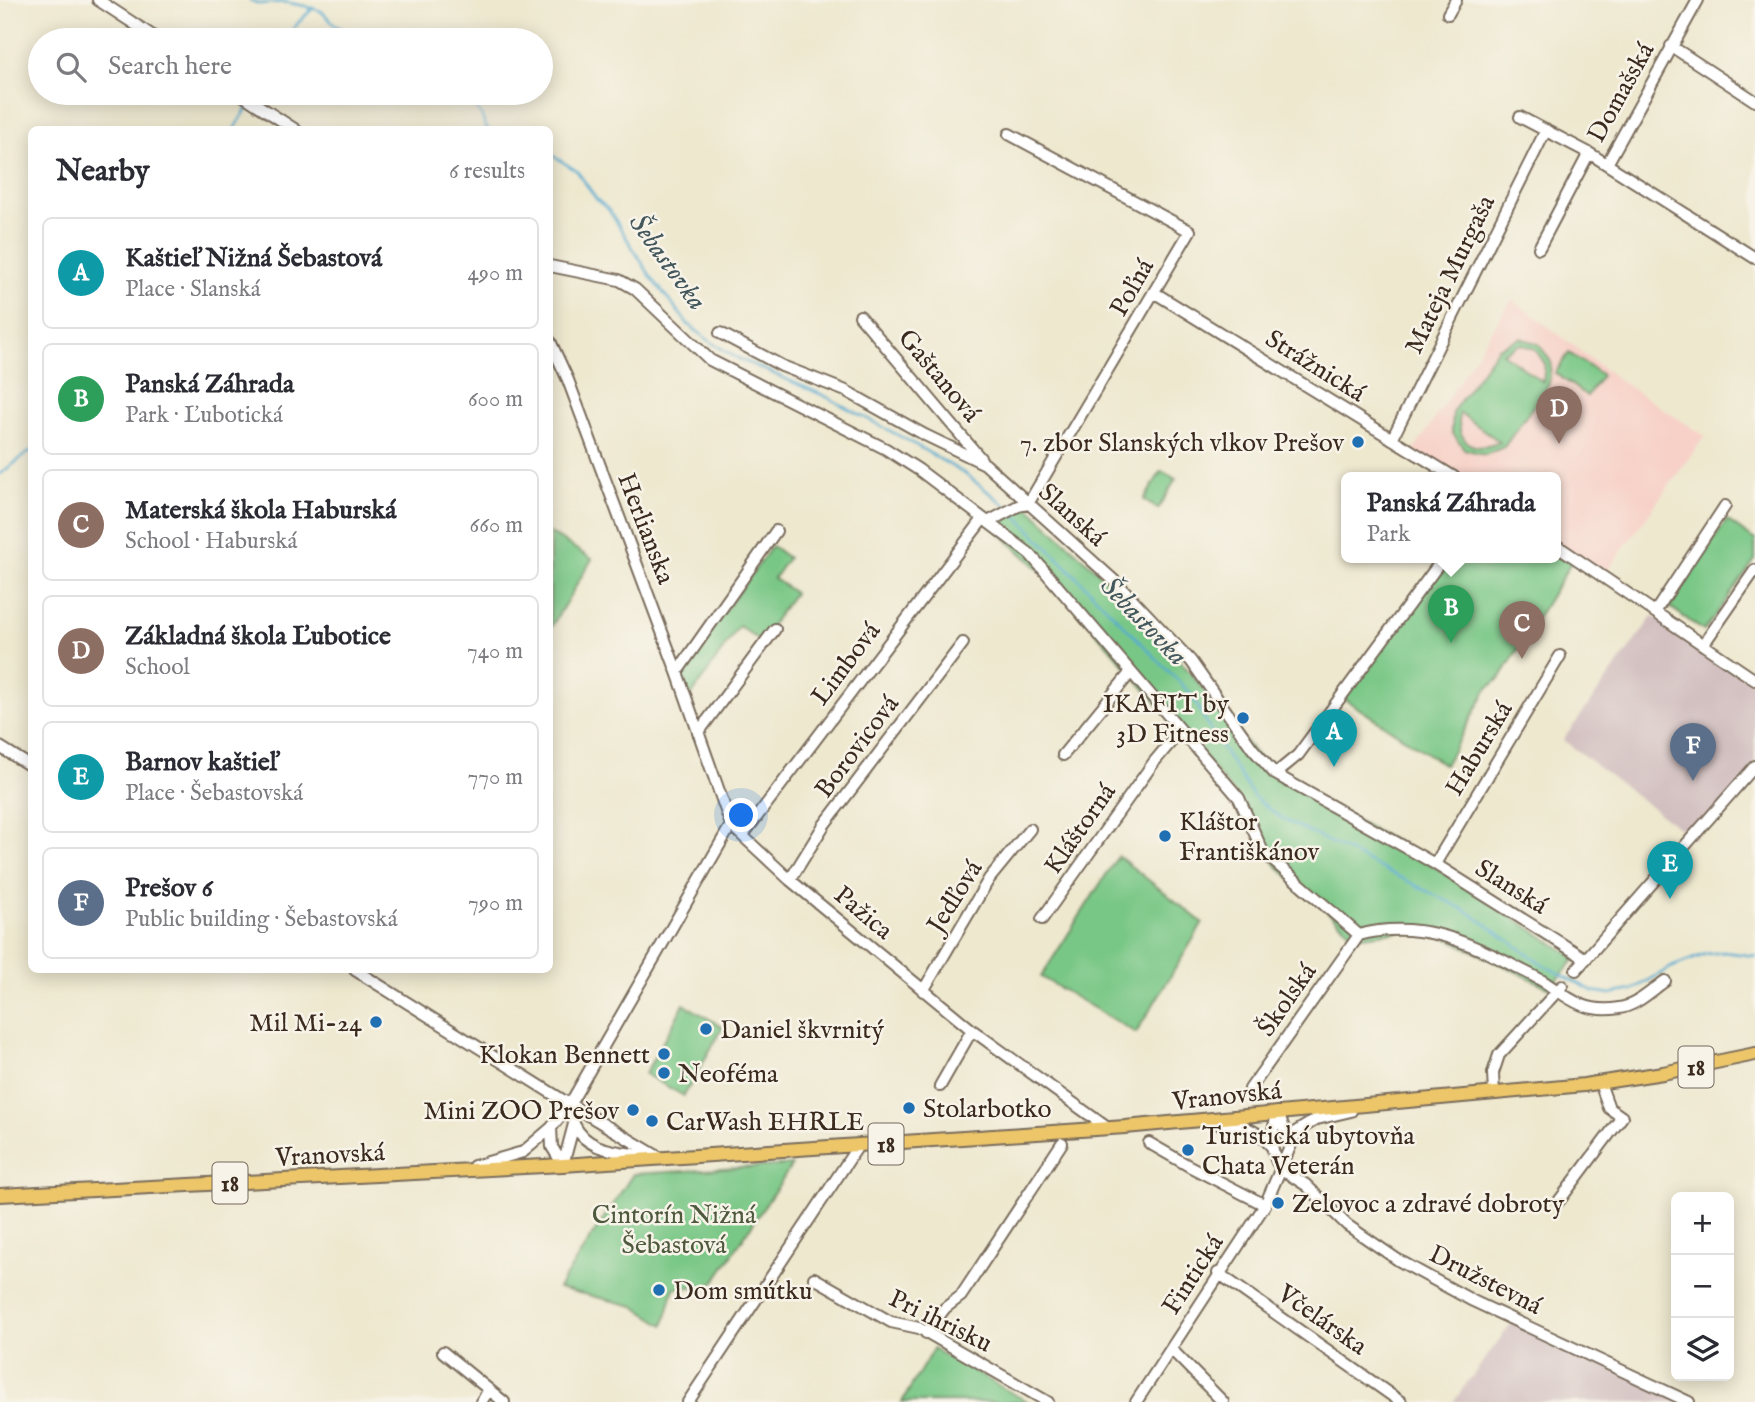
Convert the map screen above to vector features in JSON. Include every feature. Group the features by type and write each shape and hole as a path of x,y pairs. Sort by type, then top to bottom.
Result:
{"main road":[{"name":"Vranovská","path":"0,1195 563,1166 1109,1129 1600,1083 1755,1054"}],"street":[{"path":"97,0 140,28"},
{"path":"1448,14 1455,0"},
{"name":"Domašská","path":"1698,0 1607,164 1755,258"},
{"path":"1671,46 1755,101"},
{"path":"258,105 290,126"},
{"path":"1520,117 1607,164"},
{"name":"Mateja Murgaša","path":"1392,439 1546,130"},
{"name":"Poľná","path":"989,520 1023,505 1155,293 1190,231 1009,134"},
{"path":"1539,248 1589,153"},
{"path":"553,267 619,280 635,289 704,355 721,367 886,449 989,520 1030,554 1238,798 1263,852 1359,936 1379,930 1404,929 1440,934 1475,945 1559,989 1576,1004 1604,1009 1621,1008 1639,1000 1665,981"},
{"name":"Strážnická","path":"1155,293 1446,472"},
{"name":"Gaštanová","path":"860,316 985,464"},
{"name":"Slanská","path":"720,333 782,366 846,391 985,464 1023,505 1119,585 1191,661 1252,748 1275,774 1435,864 1586,959"},
{"name":"Herlianska","path":"553,348 568,380 677,672 731,825"},
{"path":"942,443 952,425"},
{"path":"1655,612 1725,506"},
{"name":"Limbová","path":"743,835 989,520"},
{"path":"677,672 776,531"},
{"path":"1561,548 1755,680"},
{"path":"1275,774 1298,755 1440,563"},
{"path":"1703,645 1755,570"},
{"path":"698,733 775,629"},
{"name":"Borovicová","path":"790,880 824,825 963,643"},
{"name":"Haburská","path":"1435,864 1560,656"},
{"path":"1063,755 1131,672"},
{"name":"Kláštorná","path":"1042,919 1049,899 1181,731"},
{"path":"0,747 28,764"},
{"path":"1576,970 1755,766"},
{"path":"460,1170 523,1152 551,1128 570,1104 731,825"},
{"name":"Pažica","path":"731,825 790,880 921,989 972,1030 1109,1129"},
{"name":"Jedľová","path":"921,989 989,879 1030,829"},
{"name":"Jedľová","path":"921,989 985,875"},
{"name":"Školská","path":"1250,1089 1359,936"},
{"path":"360,973 662,1158"},
{"path":"1494,1094 1493,1073 1499,1055 1559,989"},
{"path":"940,1086 972,1030"},
{"path":"1559,1201 1622,1117 1609,1108 1600,1083"},
{"path":"570,1104 574,1124 582,1138 604,1149 662,1158"},
{"name":"Fintická","path":"1136,1402 1265,1205 1297,1131 1317,1119 1370,1106"},
{"path":"1278,1112 1290,1145"},
{"path":"1278,1112 1272,1129 1271,1146 1281,1169"},
{"path":"1185,1122 1247,1127 1259,1133 1271,1146"},
{"path":"563,1166 574,1124"},
{"path":"551,1128 552,1147 563,1166"},
{"path":"926,1333 945,1308 961,1296 1062,1143"},
{"path":"1149,1143 1265,1205"},
{"path":"688,1402 858,1146"},
{"name":"Družstevná","path":"1281,1169 1306,1185 1347,1225 1398,1260 1473,1301 1689,1402"},
{"name":"Včelárska","path":"1218,1273 1401,1402"},
{"name":"Pri ihrisku","path":"814,1278 891,1322 919,1328 1048,1402"},
{"path":"1171,1349 1223,1402"},
{"path":"443,1352 505,1402"},
{"path":"481,1402 489,1390"}],"shaded area":[{"path":"1512,299 1617,379 1705,436 1602,578 1561,549 1561,472 1446,472 1413,452"},
{"path":"1653,616 1755,684 1755,770 1693,839 1563,740"},
{"path":"1514,1320 1696,1402 1453,1402"}],"green space":[{"path":"1520,338 1539,344 1551,362 1549,384 1504,447 1485,455 1464,449 1452,432 1453,411 1498,348","holes":["1520,344 1535,349 1545,364 1543,382 1502,353","1460,413 1500,442 1482,447 1469,443 1461,432"]},
{"path":"1569,353 1602,375 1587,396 1555,373"},
{"path":"1161,471 1176,479 1158,509 1144,500"},
{"path":"1025,504 1139,610 1272,774 1396,842 1576,958 1550,988 1442,936 1409,930 1356,937 1276,865 1238,798 1056,585 989,523"},
{"path":"1727,520 1755,540 1755,560 1704,631 1670,607"},
{"path":"553,535 592,559 553,624"},
{"path":"772,546 788,558 774,578 794,593 760,641 739,626 685,705 675,680"},
{"path":"1561,549 1574,558 1501,677 1487,689 1445,765 1340,696 1440,563 1561,563"},
{"path":"1118,856 1203,923 1136,1033 1041,977"},
{"path":"684,1004 723,1027 684,1096 645,1074"},
{"name":"Cintorín Nižná Šebastová","path":"792,1165 714,1282 708,1286 674,1288 664,1325 634,1306 558,1288 633,1174"},
{"path":"933,1349 1028,1402 902,1402"}],"waterway":[{"name":"Šebastovka","path":"250,0 259,4 284,2 305,6 321,11 340,28"},
{"path":"294,28 313,8"},
{"path":"236,126 249,105"},
{"name":"Šebastovka","path":"473,105 480,113 485,126"},
{"name":"Šebastovka","path":"553,156 577,171 597,200 609,210 651,277 688,324 712,343 737,358 825,396 907,440 965,474 1009,508"},
{"path":"0,474 28,453"},
{"name":"Šebastovka","path":"1014,513 1191,694 1211,731 1254,797 1281,818 1467,911 1545,966 1593,991 1610,994 1632,990 1672,967 1706,954 1724,952 1755,956"}],"place":[{"name":"7. zbor Slanských vlkov Prešov","path":"1358,442"},
{"name":"Základná škola Ľubotice","path":"1559,444"},
{"name":"Panská Záhrada","path":"1451,643"},
{"name":"Materská škola Haburská","path":"1522,659"},
{"name":"IKAFIT by 3D Fitness","path":"1243,718"},
{"name":"Kaštieľ Nižná Šebastová","path":"1334,767"},
{"name":"Prešov 6","path":"1693,781"},
{"name":"Kláštor Františkánov","path":"1165,836"},
{"name":"Barnov kaštieľ","path":"1670,899"},
{"name":"Mil Mi-24","path":"376,1022"},
{"name":"Daniel škvrnitý","path":"706,1029"},
{"name":"Klokan Bennett","path":"664,1054"},
{"name":"Neoféma","path":"664,1073"},
{"name":"Stolarbotko","path":"909,1108"},
{"name":"Mini ZOO Prešov","path":"633,1110"},
{"name":"CarWash EHRLE","path":"652,1121"},
{"name":"Turistická ubytovňa Chata Veterán","path":"1188,1150"},
{"name":"Zelovoc a zdravé dobroty","path":"1278,1203"},
{"name":"Dom smútku","path":"659,1290"}]}
